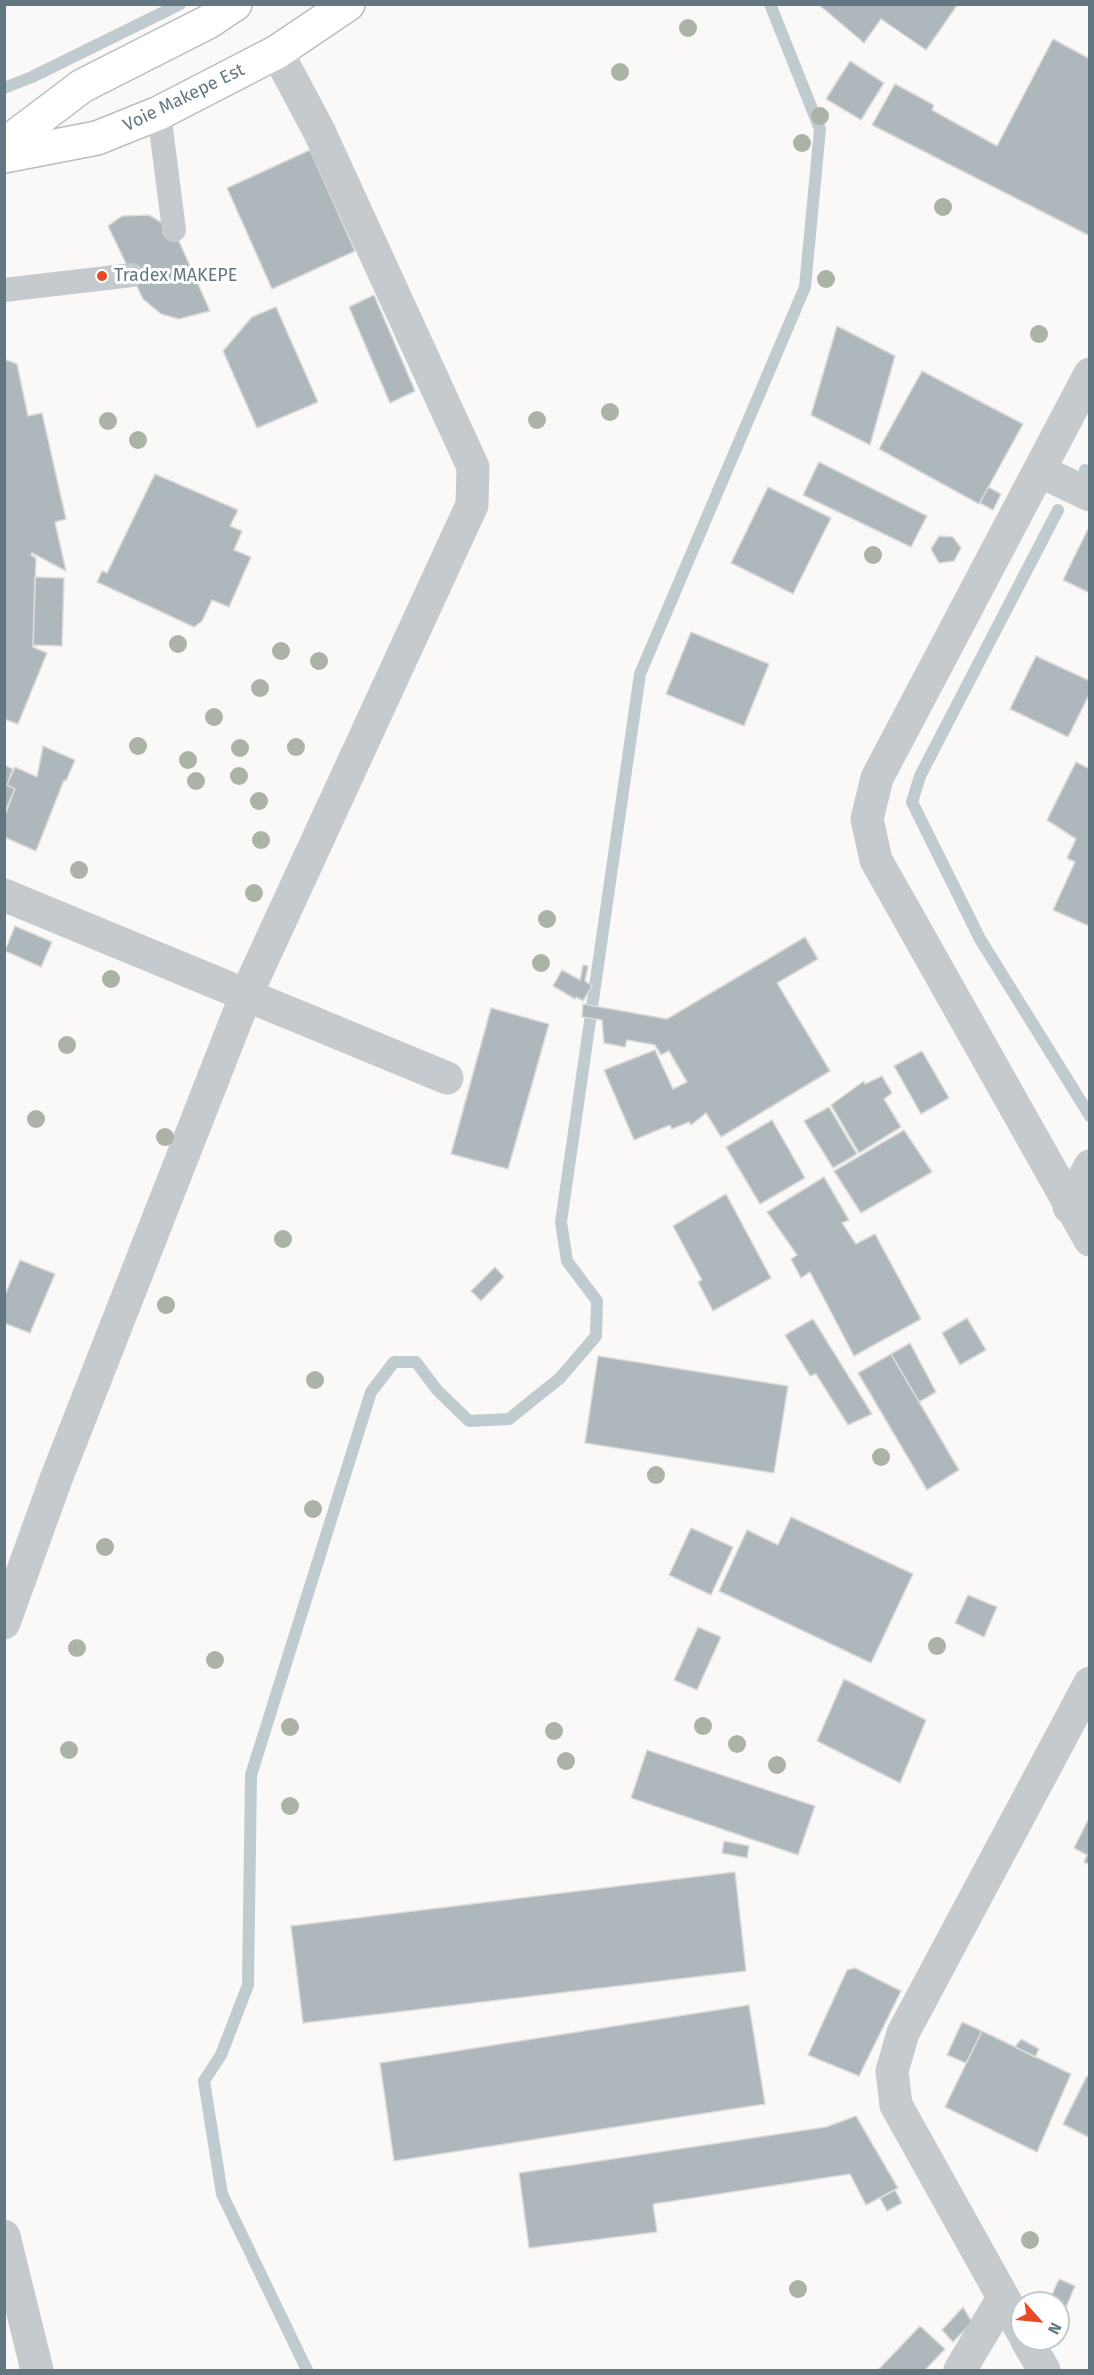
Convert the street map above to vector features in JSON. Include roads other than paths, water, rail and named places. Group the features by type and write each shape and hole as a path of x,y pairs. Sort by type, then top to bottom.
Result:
{"main road":[{"path":"4,145 82,86 208,22 235,4"},
{"name":"Voie Makepe Est","path":"4,156 97,138 159,113 277,52 348,4"}],"street":[{"path":"4,1623 56,1479 246,995 472,505 473,467 320,131 277,52"},
{"path":"1089,374 877,778 867,819 876,860 1089,1240"},
{"path":"1040,471 1089,495"},
{"path":"4,896 447,1078"},
{"path":"1069,1206 1089,1166"},
{"path":"1010,2309 896,2105 892,2071 903,2033 1089,1683"},
{"path":"4,2236 37,2370"},
{"path":"960,2370 1004,2298"},
{"path":"1033,2351 1044,2370"}],"lane":[{"path":"159,113 174,230"},
{"path":"4,290 132,275"}],"waterway":[{"path":"4,88 32,77 180,4"},
{"path":"307,2370 222,2194 204,2081 221,2055 248,1985 251,1775 371,1392 394,1362 416,1362 437,1390 469,1421 509,1419 560,1378 596,1336 597,1301 567,1261 561,1222 640,674 805,287 820,129 770,4"},
{"path":"1085,470 1090,472"},
{"path":"1058,510 920,776 912,802 980,939 1090,1116"}],"place":[{"name":"Tradex MAKEPE","path":"102,276"}]}
